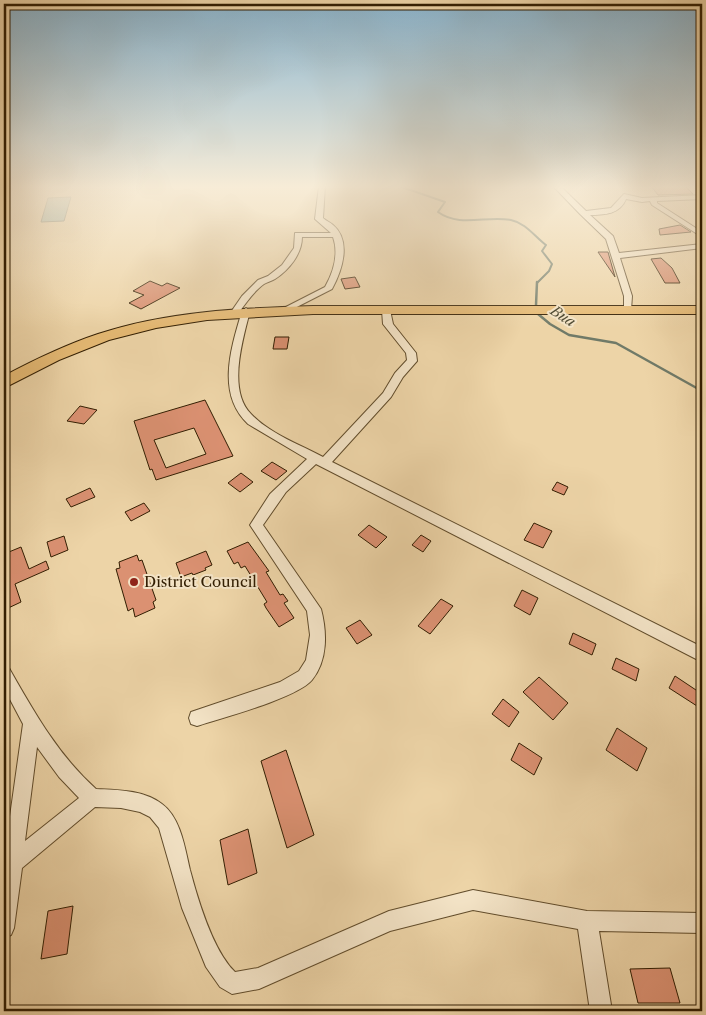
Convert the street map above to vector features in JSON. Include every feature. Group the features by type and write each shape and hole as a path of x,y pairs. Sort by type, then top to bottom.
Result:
{"highway":[{"path":"4,383 69,350 118,333 170,320 241,312 284,310 702,310"}],"street":[{"path":"605,233 610,238 628,296 627,310"},
{"path":"284,310 328,289 333,282 337,268 338,243 336,235 298,235 298,248 285,267 271,278 261,282 245,298 237,343 234,384 236,398 246,415 267,431 319,460 702,655"},
{"path":"616,256 702,246"},
{"path":"197,718 289,687 305,676 314,662 317,646 314,609 256,525 295,474 319,460 388,395 399,375 412,361 411,353 388,324 386,310"},
{"path":"4,672 31,726 69,776 92,798"},
{"path":"4,928 31,726"},
{"path":"12,864 92,798 135,800 153,809 165,818 174,838 188,896 214,961 224,978 232,983 259,978 389,921 472,900 587,921 702,923"},
{"path":"587,921 600,1011"}],"building":[{"path":"598,252 608,252 615,277"},
{"path":"661,258 672,268 680,283 665,283 651,259"},
{"path":"355,277 360,287 345,289 341,279"},
{"path":"150,281 162,286 167,283 180,288 141,309 129,303 144,295 133,291"},
{"path":"275,337 289,337 287,349 273,349"},
{"path":"205,400 233,456 156,480 152,469 150,470 134,421","holes":["194,428 206,454 166,468 154,440"]},
{"path":"80,406 97,410 84,424 67,421"},
{"path":"272,462 287,471 276,480 261,471"},
{"path":"241,473 253,482 240,492 228,483"},
{"path":"557,482 568,487 564,495 552,490"},
{"path":"90,488 95,497 71,507 66,499"},
{"path":"144,503 150,511 131,521 125,512"},
{"path":"534,523 552,531 543,548 524,540"},
{"path":"369,525 387,537 376,548 358,535"},
{"path":"421,535 431,541 423,552 412,545"},
{"path":"64,536 68,550 51,557 47,542"},
{"path":"248,542 269,571 266,572 280,595 283,594 288,601 284,603 294,618 279,627 266,608 264,604 267,602 245,566 241,568 238,562 234,564 227,551"},
{"path":"21,547 29,569 46,561 49,569 15,584 21,602 4,610 4,580 8,578 4,565 4,554"},
{"path":"206,551 212,565 205,568 206,570 181,577 176,563"},
{"name":"District Council","path":"137,555 139,561 142,560 156,600 153,602 155,608 135,617 133,608 128,611 116,569 120,568 119,562"},
{"path":"522,590 538,598 530,615 514,606"},
{"path":"441,599 453,606 430,634 418,626"},
{"path":"360,620 372,635 357,644 346,628"},
{"path":"573,633 596,644 592,655 569,644"},
{"path":"616,658 639,669 636,681 612,669"},
{"path":"675,676 702,694 697,706 669,688"},
{"path":"539,677 568,703 553,720 523,692"},
{"path":"503,699 519,712 509,727 492,714"},
{"path":"617,728 647,748 637,771 606,750"},
{"path":"519,743 542,758 534,775 511,760"},
{"path":"286,750 314,835 287,848 261,761"},
{"path":"248,829 257,873 228,885 220,840"},
{"path":"73,906 67,954 41,959 48,911"},
{"path":"670,968 680,1003 638,1003 630,969"}],"waterway":[{"name":"Bua","path":"533,233 546,245 542,251 552,264 549,271 537,283"},
{"name":"Bua","path":"537,282 536,305 538,314 550,324 569,335 616,343 702,391"}],"place":[{"name":"District Council","path":"134,582"}]}
